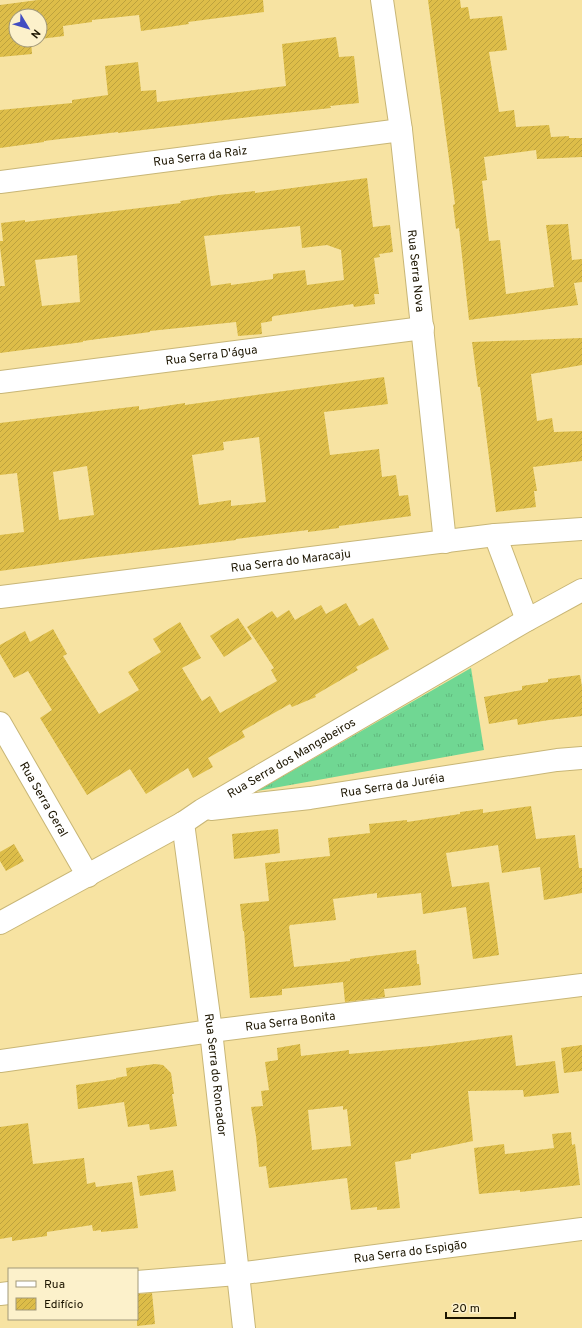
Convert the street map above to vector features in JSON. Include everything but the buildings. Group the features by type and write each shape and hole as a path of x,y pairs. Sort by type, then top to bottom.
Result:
{"street":[{"name":"Rua Serra Nova","path":"382,0 401,130 445,542"},
{"name":"Rua Serra da Raiz","path":"0,182 401,130"},
{"name":"Rua Serra D'água","path":"0,382 423,328"},
{"name":"Rua Serra do Maracaju","path":"0,597 495,535 582,529"},
{"path":"495,535 527,620"},
{"name":"Rua Serra dos Mangabeiros","path":"0,923 183,823 202,810 527,620 582,590"},
{"name":"Rua Serra Geral","path":"0,722 88,876"},
{"name":"Rua Serra da Juréia","path":"202,810 310,798 556,760 582,758"},
{"name":"Rua Serra do Roncador","path":"183,823 211,1031 244,1328"},
{"name":"Rua Serra Bonita","path":"0,1061 211,1031 582,985"},
{"name":"Rua Serra do Espigão","path":"138,1282 237,1274 582,1228"}],"green space":[{"path":"471,668 484,750 257,791"}]}
